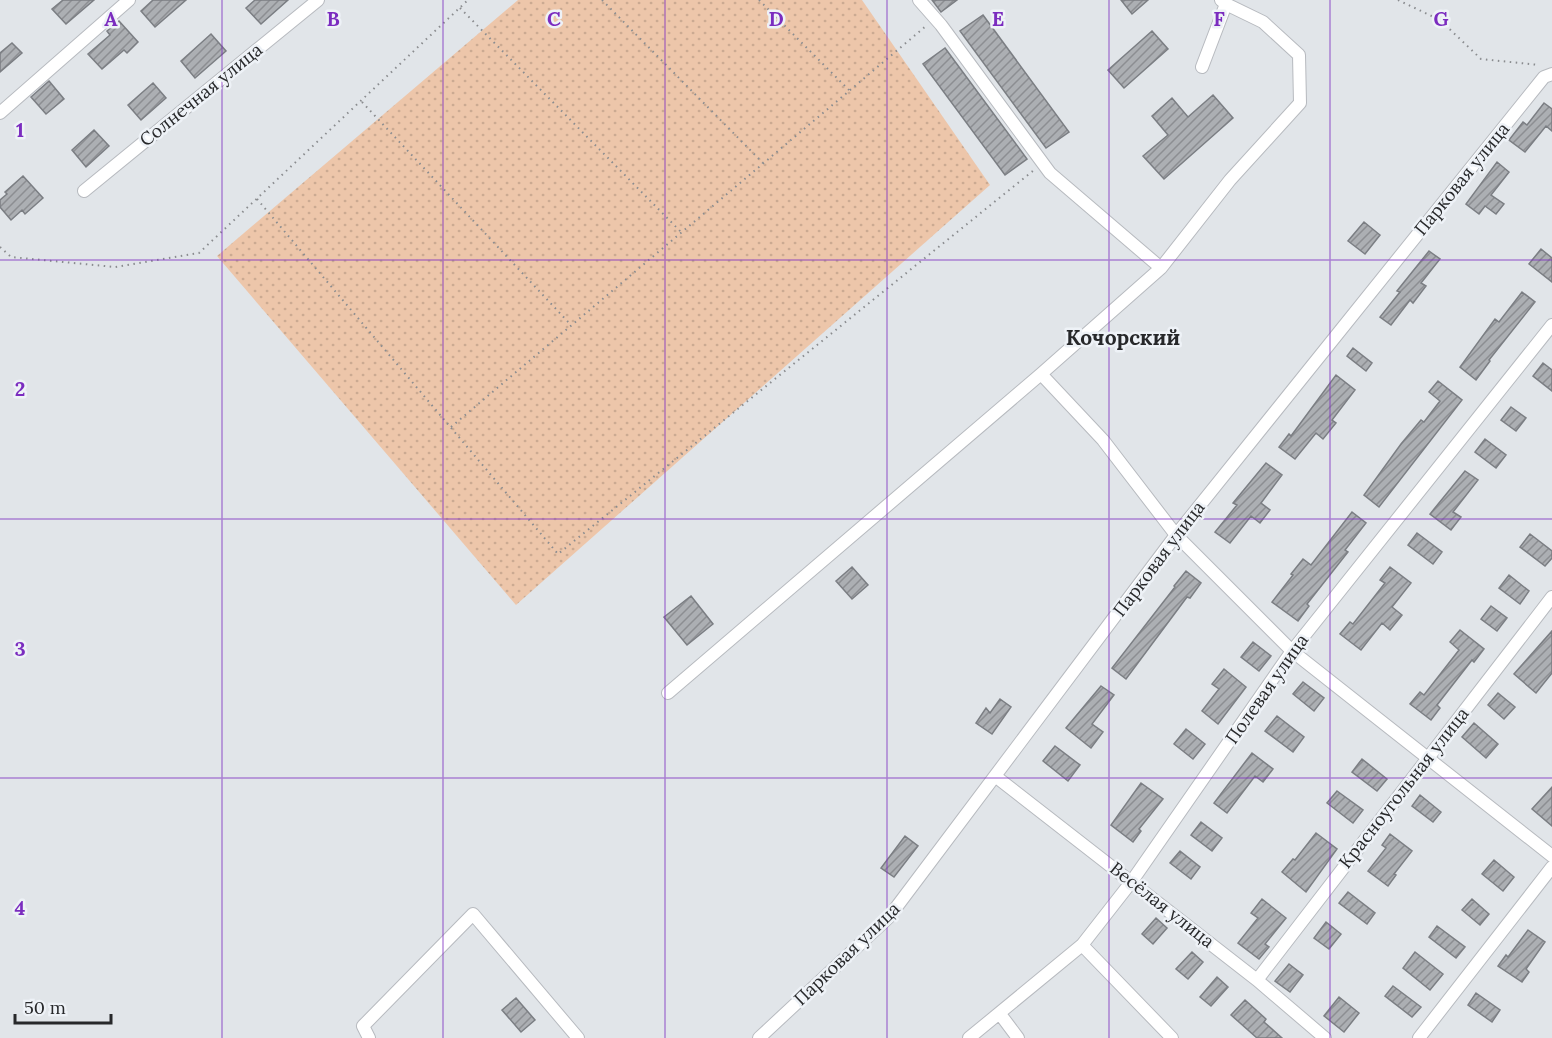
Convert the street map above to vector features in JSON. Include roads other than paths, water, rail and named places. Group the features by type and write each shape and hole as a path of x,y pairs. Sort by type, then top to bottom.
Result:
{"street":[{"path":"0,113 129,0"},
{"name":"Солнечная улица","path":"84,191 318,0"},
{"path":"919,0 935,18 1050,173 1161,268"},
{"path":"668,693 1041,374 1161,268 1230,180 1300,103 1299,55 1263,22 1223,2 1202,67"},
{"name":"Парковая улица","path":"759,1038 889,917 1176,535 1544,77 1552,74"},
{"name":"Полевая улица","path":"969,1038 1082,945 1132,881 1292,651 1552,325"},
{"path":"1041,374 1103,440 1176,535 1292,651 1552,856"},
{"name":"Красноугольная улица","path":"1257,980 1552,597"},
{"name":"Весёлая улица","path":"995,776 1257,980 1325,1038"},
{"path":"1419,1038 1552,867"},
{"path":"369,1038 363,1026 473,914 578,1038"},
{"path":"1082,945 1172,1038"},
{"path":"1000,1014 1018,1038"}],"district":[{"name":"Кочорский","path":"1123,338"}]}
